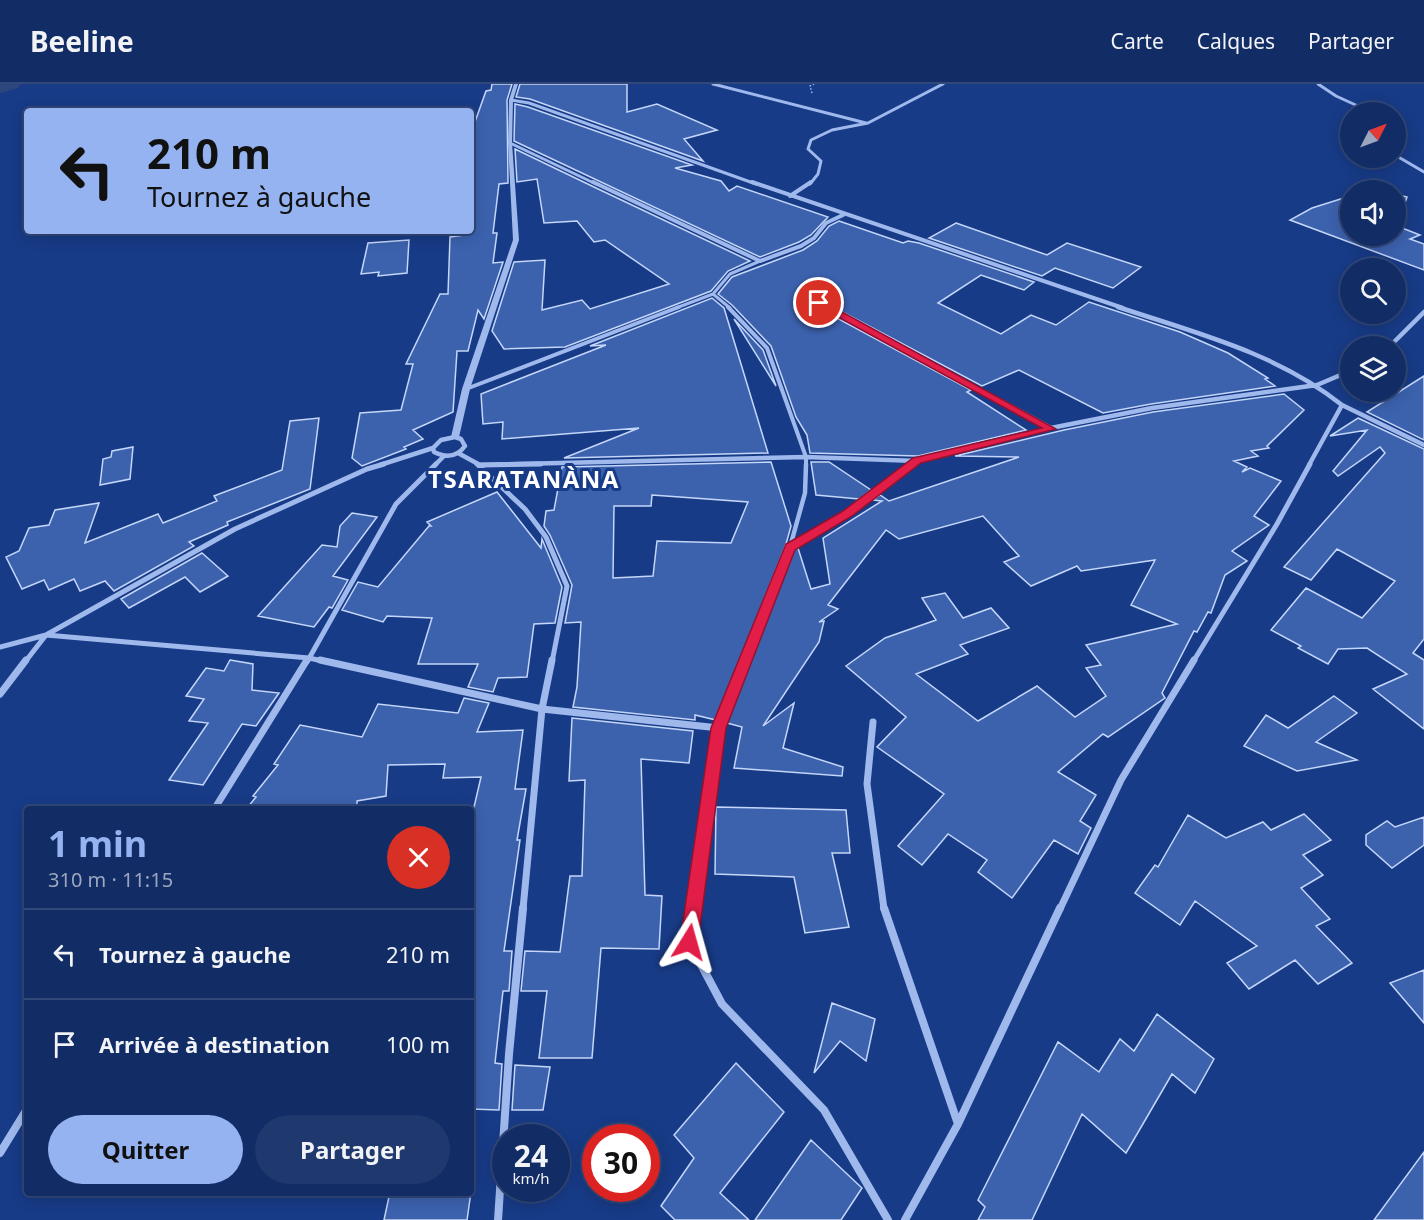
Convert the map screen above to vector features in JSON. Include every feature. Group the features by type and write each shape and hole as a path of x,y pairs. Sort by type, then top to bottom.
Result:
{"street":[{"path":"455,437 466,389 516,240 510,143 511,100 516,84"},
{"path":"713,84 868,123"},
{"path":"790,196 810,185 820,172 821,161 808,149 811,140 832,130 868,123 943,84"},
{"path":"1318,84 1349,102"},
{"path":"511,100 529,103 843,215 1252,352 1317,385 1342,405 1424,445"},
{"path":"510,143 760,261"},
{"path":"1406,161 1424,172"},
{"path":"466,389 713,294 730,274 801,246 814,238 825,223 843,215"},
{"path":"713,294 735,313 767,348 806,457 806,493 790,547 718,728 689,942 722,1004 824,1110 888,1220"},
{"path":"819,303 1051,429"},
{"path":"1400,336 1424,312"},
{"path":"480,465 806,457 917,461 1152,408 1317,385 1340,375"},
{"path":"905,1220 958,1124 1120,780 1277,524 1342,405"},
{"path":"0,647 46,635 235,529 366,469 434,448 441,440 455,437 460,439 465,446 458,453 444,456 438,454 434,448"},
{"path":"458,453 480,465 525,509 546,537 567,586 542,709 508,1054 498,1220"},
{"path":"216,806 309,658 396,504 444,456"},
{"path":"790,547 848,513 917,461"},
{"path":"46,635 309,658 542,709 718,728"},
{"path":"0,694 46,635"},
{"path":"873,722 867,784 885,914 958,1124"},
{"path":"0,1153 24,1114"}],"building":[{"path":"492,84 512,84 507,100 508,183 499,184 493,233 497,233 493,263 503,262 484,319 478,310 468,351 457,351 453,412 413,430 423,439 404,447 406,449 362,466 352,458 360,413 401,410 413,364 406,364 440,294 448,294 450,237 474,234 474,125 486,91 491,90"},
{"path":"520,84 627,84 627,112 657,104 717,130 684,139 703,161 530,99 516,97"},
{"path":"515,104 692,165 675,168 721,181 729,191 737,186 828,217 811,235 760,257 514,141"},
{"path":"515,149 750,261 728,271 711,291 565,347 504,349 492,331 514,262 545,260 542,310 582,300 590,309 669,284 605,240 594,242 577,221 544,223 537,179 517,182"},
{"path":"1340,199 1340,239 1290,220 1312,208"},
{"path":"839,221 903,243 908,241 919,243 1034,282 1024,290 981,275 938,303 1001,334 1031,315 1056,325 1089,302 1180,332 1228,353 1268,378 1265,379 1275,386 1103,413 1019,370 982,386 818,299 815,305 824,311 971,390 967,392 1026,430 918,456 810,453 807,435 796,417 771,346 732,305 718,294 732,277 803,250 817,241 829,226"},
{"path":"956,223 1047,255 1067,243 1141,267 1113,288 1055,268 1042,276 929,238"},
{"path":"1406,230 1420,235 1410,239 1424,244 1424,270 1406,263 1406,258 1392,258 1360,246 1406,246"},
{"path":"409,240 407,273 378,276 379,272 361,274 368,243"},
{"path":"712,298 724,308 768,453 564,458 639,428 502,439 503,422 483,424 481,394 606,345 590,346"},
{"path":"734,319 763,350 776,386"},
{"path":"1424,376 1424,440 1367,412 1383,402 1406,402 1406,387"},
{"path":"1284,394 1304,410 1267,446 1269,448 1251,451 1258,456 1234,461 1247,467 1242,472 1250,468 1281,481 1254,516 1269,525 1232,551 1247,561 1225,575 1211,613 1208,612 1197,632 1194,631 1162,693 1165,698 1108,737 1103,734 1058,772 1096,795 1080,821 1091,828 1078,854 1054,840 1012,898 978,872 987,860 948,834 922,865 898,846 944,794 877,747 906,717 846,666 885,638 936,620 922,598 945,593 963,618 991,608 1009,628 960,645 968,654 916,674 978,721 1037,686 1075,717 1106,696 1086,668 1101,665 1086,645 1177,624 1131,605 1155,560 1081,571 1077,566 1031,586 1004,562 1019,556 983,516 899,539 886,530 828,605 838,609 819,622 824,621 819,642 763,726 794,703 783,748 843,767 842,776 734,768 742,727 727,723 794,550 798,548 811,589 830,584 823,538 882,501 873,500 880,495 889,501 1019,457 955,456 1153,412"},
{"path":"319,418 310,489 227,522 228,525 189,542 194,546 114,591 105,581 80,591 74,579 49,590 44,580 22,589 6,557 19,551 29,528 49,525 55,510 99,503 85,543 158,514 163,523 217,501 214,496 282,470 290,421"},
{"path":"1358,418 1424,449 1424,639 1413,653 1424,660 1424,729 1373,689 1407,674 1367,648 1338,649 1328,664 1271,630 1306,588 1362,618 1395,581 1337,549 1311,580 1284,567 1385,453 1380,447 1338,476 1333,471 1367,430 1330,436"},
{"path":"133,447 130,479 100,485 103,459 111,457 112,451"},
{"path":"771,462 791,526 786,544 716,720 695,715 695,720 573,707 577,687 581,622 565,623 572,585 544,526 546,511 554,510 562,467","holes":["652,495 748,502 731,543 657,541 653,576 613,578 614,506 651,506"]},
{"path":"811,462 829,462 871,490 859,499 816,495"},
{"path":"497,492 541,548 542,539 562,587 555,623 534,624 527,677 498,678 493,692 468,687 478,664 418,664 432,618 387,616 383,622 342,610 358,582 378,587 431,526 427,522"},
{"path":"352,513 377,517 333,576 348,580 332,608 329,607 314,627 258,616 322,545 337,547 340,526"},
{"path":"202,553 228,576 200,592 185,577 129,608 121,599"},
{"path":"230,660 253,664 252,690 279,693 256,726 242,724 203,785 169,780 208,723 189,721 204,699 186,696 206,668 224,671"},
{"path":"1334,696 1357,713 1316,742 1357,760 1297,771 1244,746 1266,715 1288,728"},
{"path":"464,698 489,703 477,732 523,730 515,789 526,789 517,840 520,840 504,951 512,951 509,991 503,991 495,1063 502,1064 499,1110 474,1109 474,807 481,777 443,778 445,764 388,765 386,796 357,801 357,806 249,806 256,797 253,796 278,765 274,764 300,725 362,737 378,704 458,713"},
{"path":"572,718 693,731 689,763 641,759 645,895 662,896 659,949 601,948 592,1058 539,1058 547,991 521,991 525,951 560,952 570,876 582,876 585,780 569,781"},
{"path":"716,807 846,810 850,853 832,853 849,927 805,933 794,877 715,874"},
{"path":"1304,814 1331,840 1303,855 1323,875 1301,888 1330,919 1316,926 1352,963 1318,984 1295,960 1249,989 1227,963 1257,946 1195,901 1180,925 1135,893 1155,865 1158,867 1188,815 1226,838 1263,822 1271,830"},
{"path":"1424,817 1424,845 1392,868 1366,845 1366,835 1387,821 1395,827"},
{"path":"1424,970 1424,1023 1390,983"},
{"path":"832,1003 875,1019 866,1061 840,1041 814,1073"},
{"path":"1157,1014 1214,1059 1195,1093 1172,1074 1126,1153 1082,1114 1032,1220 978,1220 985,1207 978,1200 1058,1042 1099,1072 1120,1039 1134,1051"},
{"path":"736,1063 784,1112 720,1193 749,1220 675,1220 661,1206 694,1158 674,1135"},
{"path":"515,1065 550,1067 543,1110 512,1110"},
{"path":"811,1140 862,1188 841,1220 755,1220"},
{"path":"1424,1152 1424,1220 1374,1220"},
{"path":"389,1196 470,1196 467,1220 384,1220"}],"waterway":[{"path":"0,87 11,84"}],"district":[{"name":"TSARATANÀNA","path":"524,478"}],"route":[{"path":"689,942 718,728 790,547 848,513 917,461 1051,429 819,303"}]}
